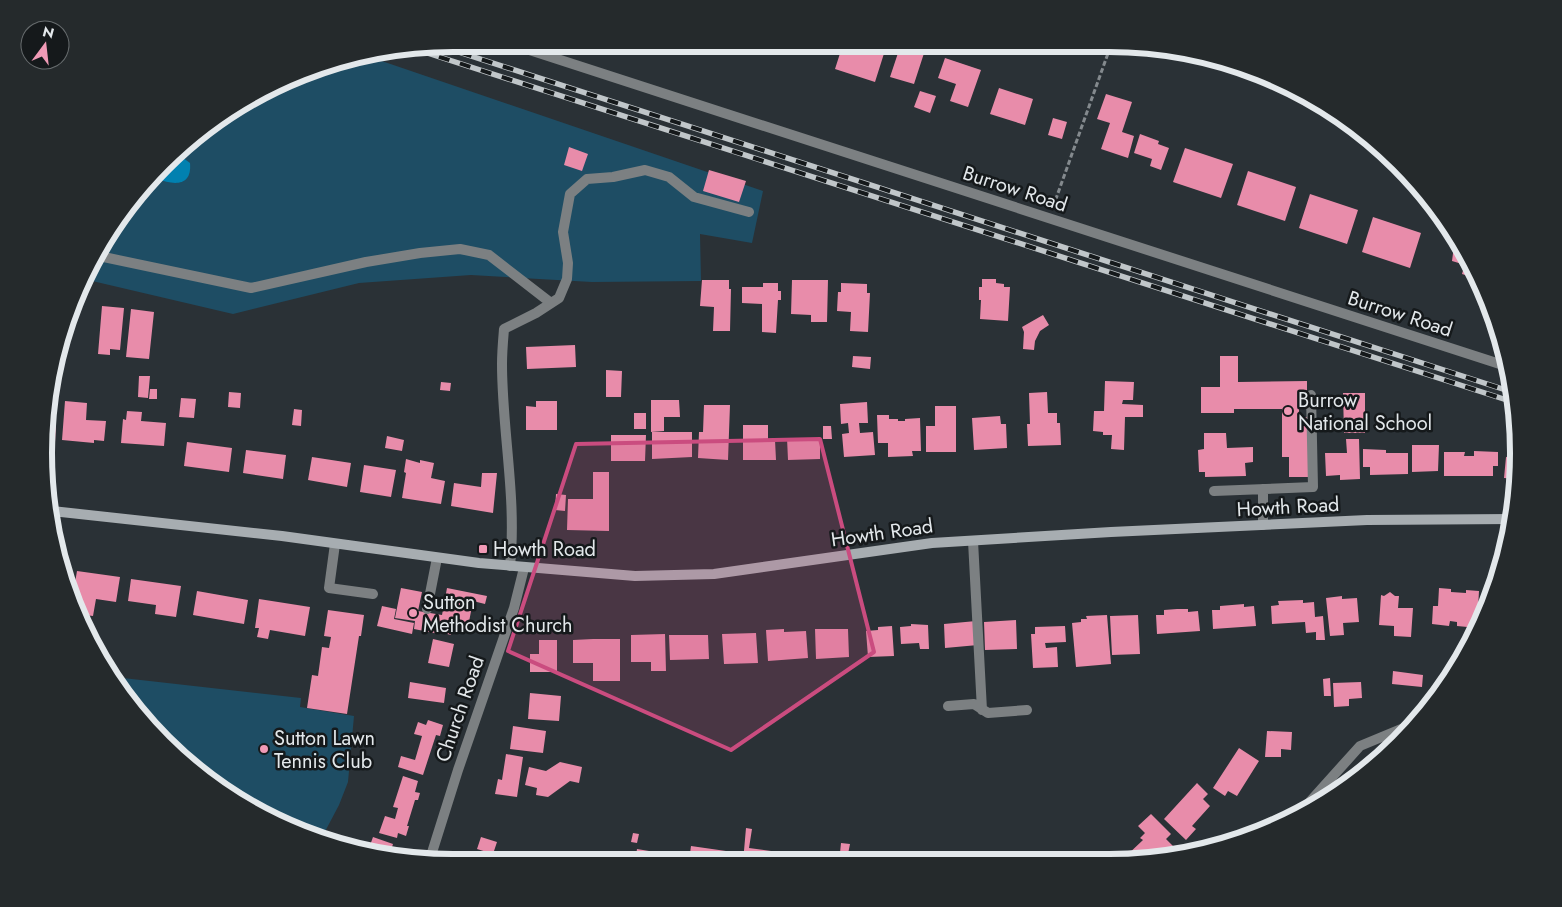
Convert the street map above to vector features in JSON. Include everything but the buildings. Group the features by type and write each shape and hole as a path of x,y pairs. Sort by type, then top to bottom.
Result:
{"main road":[{"name":"Howth Road","path":"57,511 152,521 524,568 635,576 714,574 932,543 1367,520 1504,519"}],"street":[{"name":"Burrow Road","path":"536,52 1500,365"},
{"path":"510,566 512,503 502,363 504,329 536,313 559,298 568,279 568,263 563,232 570,194 587,179 613,177 645,170 669,177 694,197 748,212"},
{"path":"104,257 251,288 366,262 420,253 460,249 489,255 551,303"},
{"path":"1214,491 1314,487 1311,394"},
{"path":"1262,525 1263,489"},
{"path":"973,541 982,710"},
{"path":"335,544 328,588 373,594"},
{"path":"427,609 438,558"},
{"name":"Church Road","path":"432,854 458,770 514,608 524,568"},
{"path":"948,706 974,704 988,713 1027,710"},
{"path":"1313,799 1360,746 1399,730"}],"path":[{"path":"1049,218 1108,52"}],"highlighted area":[{"path":"820,439 874,652 731,750 508,651 576,444"}],"shaded area":[{"path":"375,60 763,191 752,243 700,234 701,281 592,282 471,275 359,283 233,314 92,281 106,253 135,209 170,170 209,135 253,106 300,83 350,66"},
{"name":"Sutton Lawn Tennis Club","path":"121,678 301,698 300,707 354,716 348,782 339,805 324,833 300,824 253,801 209,772 189,755 152,718"}],"water":[{"path":"183,158 190,163 190,171 185,180 175,183 161,180"}],"railway":[{"path":"459,52 1504,389"},
{"path":"427,53 1506,400"}],"place":[{"name":"Burrow National School","path":"1288,411"},
{"name":"Howth Road","path":"483,549"},
{"name":"Sutton Methodist Church","path":"413,613"},
{"name":"Sutton Lawn Tennis Club","path":"264,749"}]}
